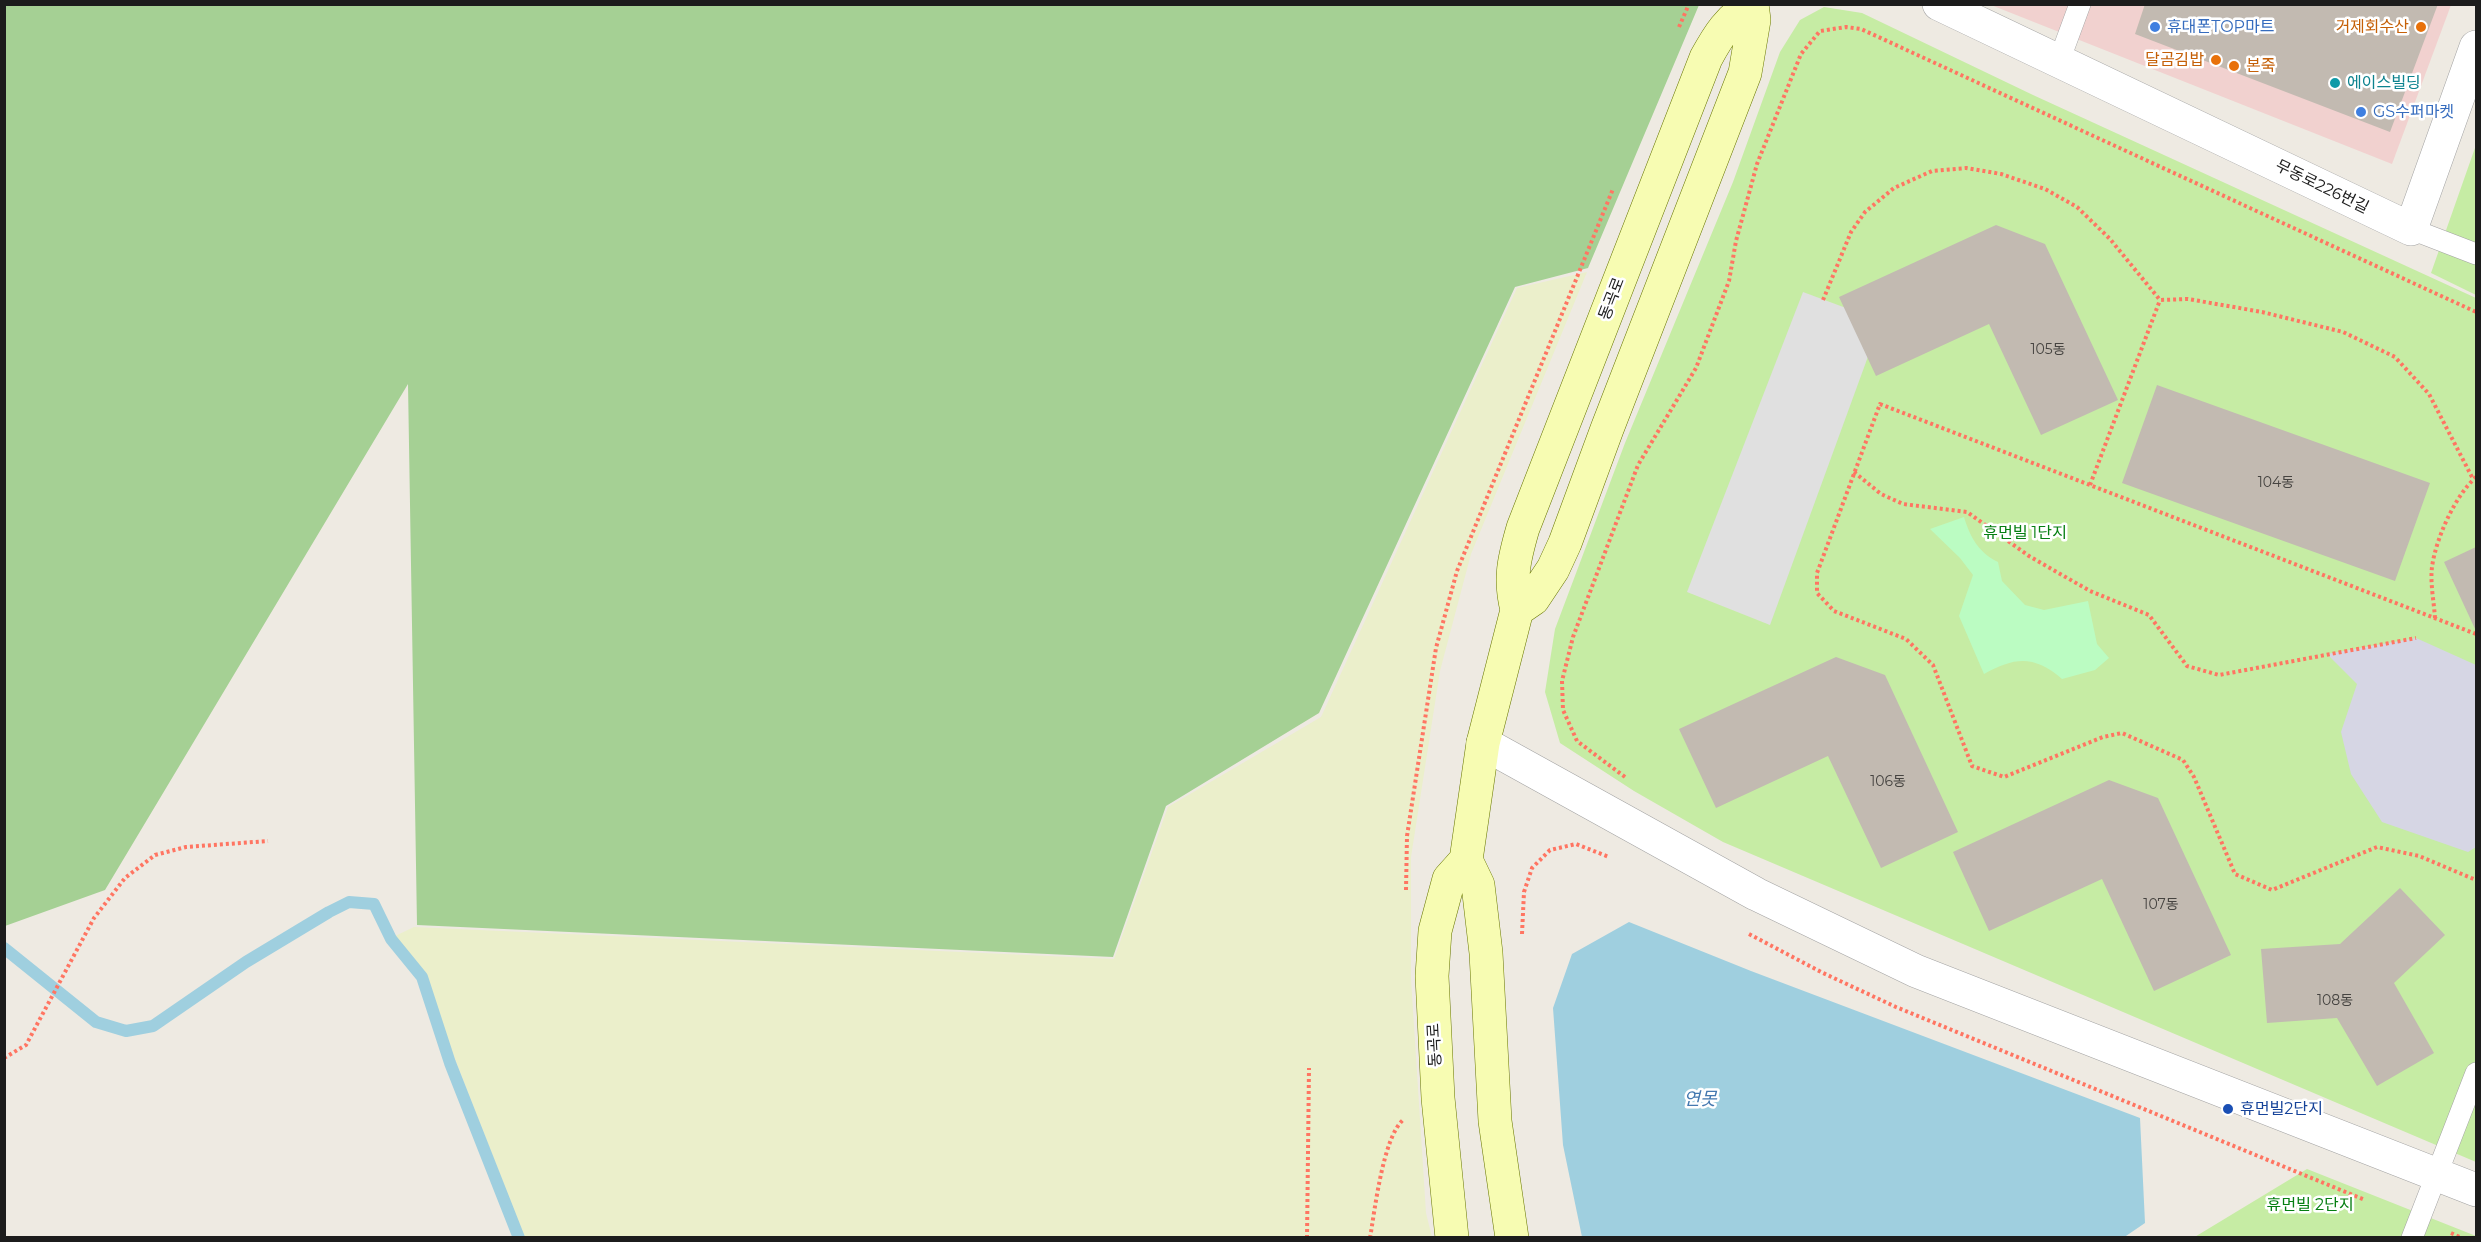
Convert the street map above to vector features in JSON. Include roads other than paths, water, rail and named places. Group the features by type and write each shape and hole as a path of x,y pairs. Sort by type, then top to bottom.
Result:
{"main road":[{"name":"동곡로","path":"1452,1238 1437,1089 1432,976 1435,931 1449,879 1466,860 1483,743 1517,610 1512,589 1514,559 1522,528 1706,58 1725,27 1737,14 1752,5 1754,20 1745,73 1565,543 1553,569 1533,599 1517,610"},
{"path":"1466,860 1478,885 1486,953 1495,1121 1512,1238"}],"street":[{"name":"무동로226번길","path":"1939,4 2411,230"},
{"path":"2411,230 2476,47"},
{"path":"1483,743 1756,894 1916,971 2476,1190"}],"lane":[{"path":"2059,61 2080,4"},
{"path":"2411,230 2476,254"},
{"path":"2412,1238 2476,1073"}],"water":[{"name":"연못","path":"1629,922 1751,971 2140,1118 2145,1223 2123,1238 1582,1237 1563,1145 1553,1008 1572,954"}],"waterway":[{"path":"4,948 96,1022 126,1031 153,1026 246,962 329,912 349,902 374,904 391,939 422,977 450,1063 519,1238"}],"place":[{"name":"휴대폰TOP마트","path":"2155,27"},
{"name":"거제회수산","path":"2421,27"},
{"name":"달곰김밥","path":"2216,60"},
{"name":"본죽","path":"2234,66"},
{"name":"에이스빌딩","path":"2335,83"},
{"name":"GS수퍼마켓","path":"2361,112"},
{"name":"휴먼빌2단지","path":"2228,1109"}],"park label":[{"name":"휴먼빌 1단지","path":"2025,533"},
{"name":"휴먼빌 2단지","path":"2310,1205"}]}
